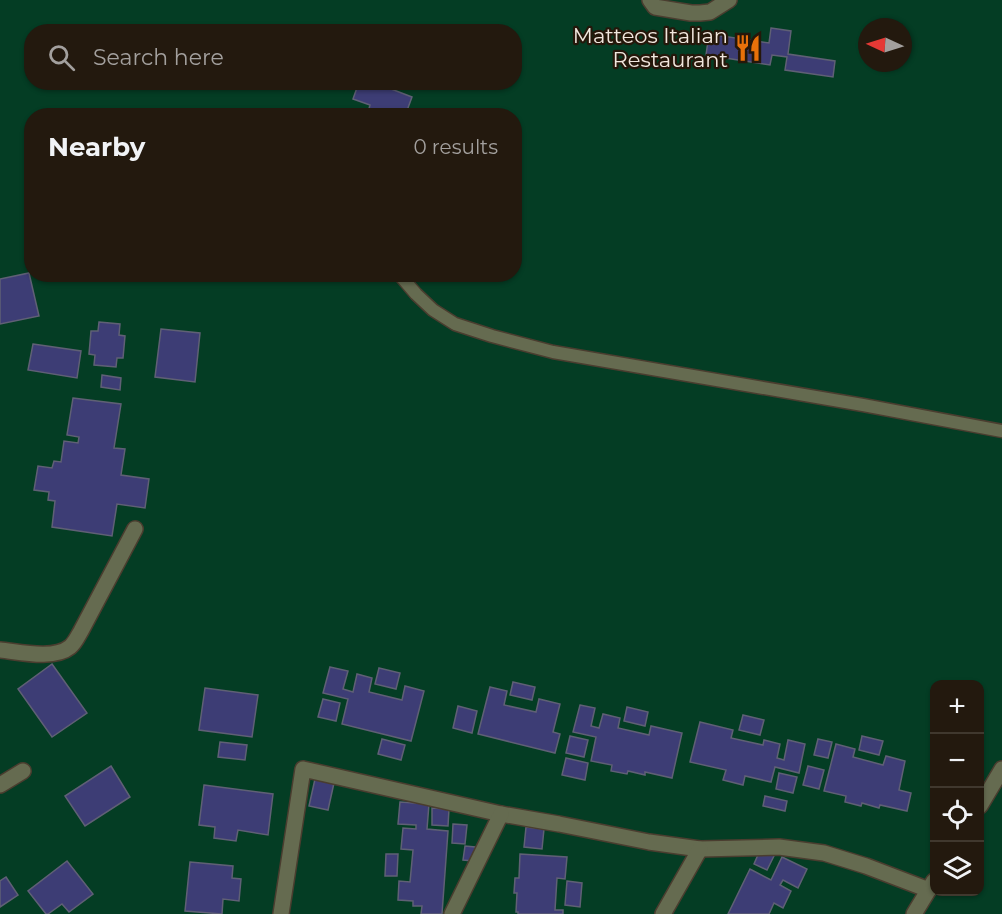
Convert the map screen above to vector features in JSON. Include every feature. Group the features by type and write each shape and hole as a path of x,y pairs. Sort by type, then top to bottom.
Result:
{"street":[{"path":"650,0 655,7 661,9 691,13 710,12 729,0"},
{"path":"0,650 45,654 60,653 72,646 135,529"},
{"path":"281,914 303,769 501,814 649,842 700,849 779,847 824,853 930,884"},
{"path":"984,799 1002,769"},
{"path":"0,785 23,771"},
{"path":"452,914 501,814"},
{"path":"663,914 700,849"},
{"path":"914,914 930,888"}],"lane":[{"path":"406,282 433,310 455,324 553,352 1002,431"}],"green space":[{"path":"0,0 1002,0 1002,914 0,914"}],"building":[{"name":"Matteos Italian Restaurant","path":"771,28 791,31 788,54 835,61 833,77 785,70 787,57 772,55 770,65 706,55 709,34 769,43"},
{"path":"356,90 394,90 412,97 408,108 369,108 370,105 353,99"},
{"path":"24,274 24,282 31,282 39,316 0,324 0,279"},
{"path":"99,322 120,324 119,335 125,336 123,358 117,358 116,367 94,365 95,355 89,354 91,331 98,331"},
{"path":"161,329 200,333 195,382 155,377"},
{"path":"33,344 81,351 77,378 28,370"},
{"path":"102,375 121,378 120,390 101,387"},
{"path":"73,398 121,404 114,448 125,449 121,475 149,479 145,508 117,504 112,536 52,527 55,501 48,500 49,492 34,490 38,466 52,468 54,461 61,462 64,441 78,443 79,437 67,435"},
{"path":"52,664 87,713 52,737 18,689"},
{"path":"330,667 348,671 343,689 353,692 357,674 372,678 369,692 402,700 405,686 424,691 411,741 342,724 348,699 323,693"},
{"path":"379,668 400,673 396,689 375,684"},
{"path":"513,682 535,687 532,700 510,695"},
{"path":"490,687 507,691 504,705 536,712 539,699 560,704 553,732 560,734 555,753 478,734"},
{"path":"205,688 258,695 252,737 199,730"},
{"path":"323,699 340,703 336,721 318,717"},
{"path":"580,705 595,708 591,726 599,728 603,714 620,718 618,728 649,735 651,726 682,733 672,778 645,772 645,775 628,771 627,774 611,771 612,765 591,761 596,737 573,732"},
{"path":"458,706 477,711 472,733 453,728"},
{"path":"627,707 648,712 645,726 624,721"},
{"path":"743,715 764,720 760,735 739,730"},
{"path":"700,722 733,730 731,738 763,745 764,740 780,744 777,758 784,760 788,740 805,744 799,773 775,767 771,782 745,776 743,785 723,780 726,770 690,762"},
{"path":"570,736 588,740 584,757 566,753"},
{"path":"862,736 883,741 879,755 859,750"},
{"path":"382,739 405,745 401,760 378,754"},
{"path":"818,739 832,742 828,758 814,755"},
{"path":"220,742 247,745 245,760 218,757"},
{"path":"836,744 855,749 853,757 883,765 886,756 905,761 899,790 911,793 907,811 880,805 879,808 862,803 861,806 845,802 846,796 824,791"},
{"path":"566,758 588,763 585,780 562,775"},
{"path":"111,766 130,797 85,826 65,796"},
{"path":"808,766 824,770 819,789 803,785"},
{"path":"779,773 797,777 793,793 776,789"},
{"path":"315,779 334,783 328,810 309,806"},
{"path":"204,785 273,794 268,835 238,830 236,841 214,838 215,827 199,825"},
{"path":"765,796 787,801 785,811 763,806"},
{"path":"400,802 429,804 427,829 448,831 442,914 421,914 422,906 413,906 413,901 398,900 399,881 410,882 413,850 401,849 403,828 416,829 416,825 398,824"},
{"path":"432,808 449,809 448,826 432,825"},
{"path":"453,824 467,825 465,844 452,843"},
{"path":"526,827 544,829 542,849 524,847"},
{"path":"465,846 475,847 473,861 463,860"},
{"path":"761,848 775,854 767,870 754,864"},
{"path":"386,854 398,854 397,876 385,876"},
{"path":"520,854 567,857 565,879 557,878 555,910 563,910 563,914 518,914 516,912 515,878 519,878"},
{"path":"782,857 807,869 798,888 783,880 780,885 791,891 783,908 774,903 769,914 728,914 750,869 771,880"},
{"path":"67,861 93,894 69,912 62,904 46,914 28,891"},
{"path":"190,862 233,866 232,878 241,879 239,901 223,899 222,914 185,911"},
{"path":"6,877 18,895 0,907 0,881"},
{"path":"567,881 582,883 580,907 565,905"}],"place":[{"name":"Matteos Italian Restaurant","path":"748,48"}]}
